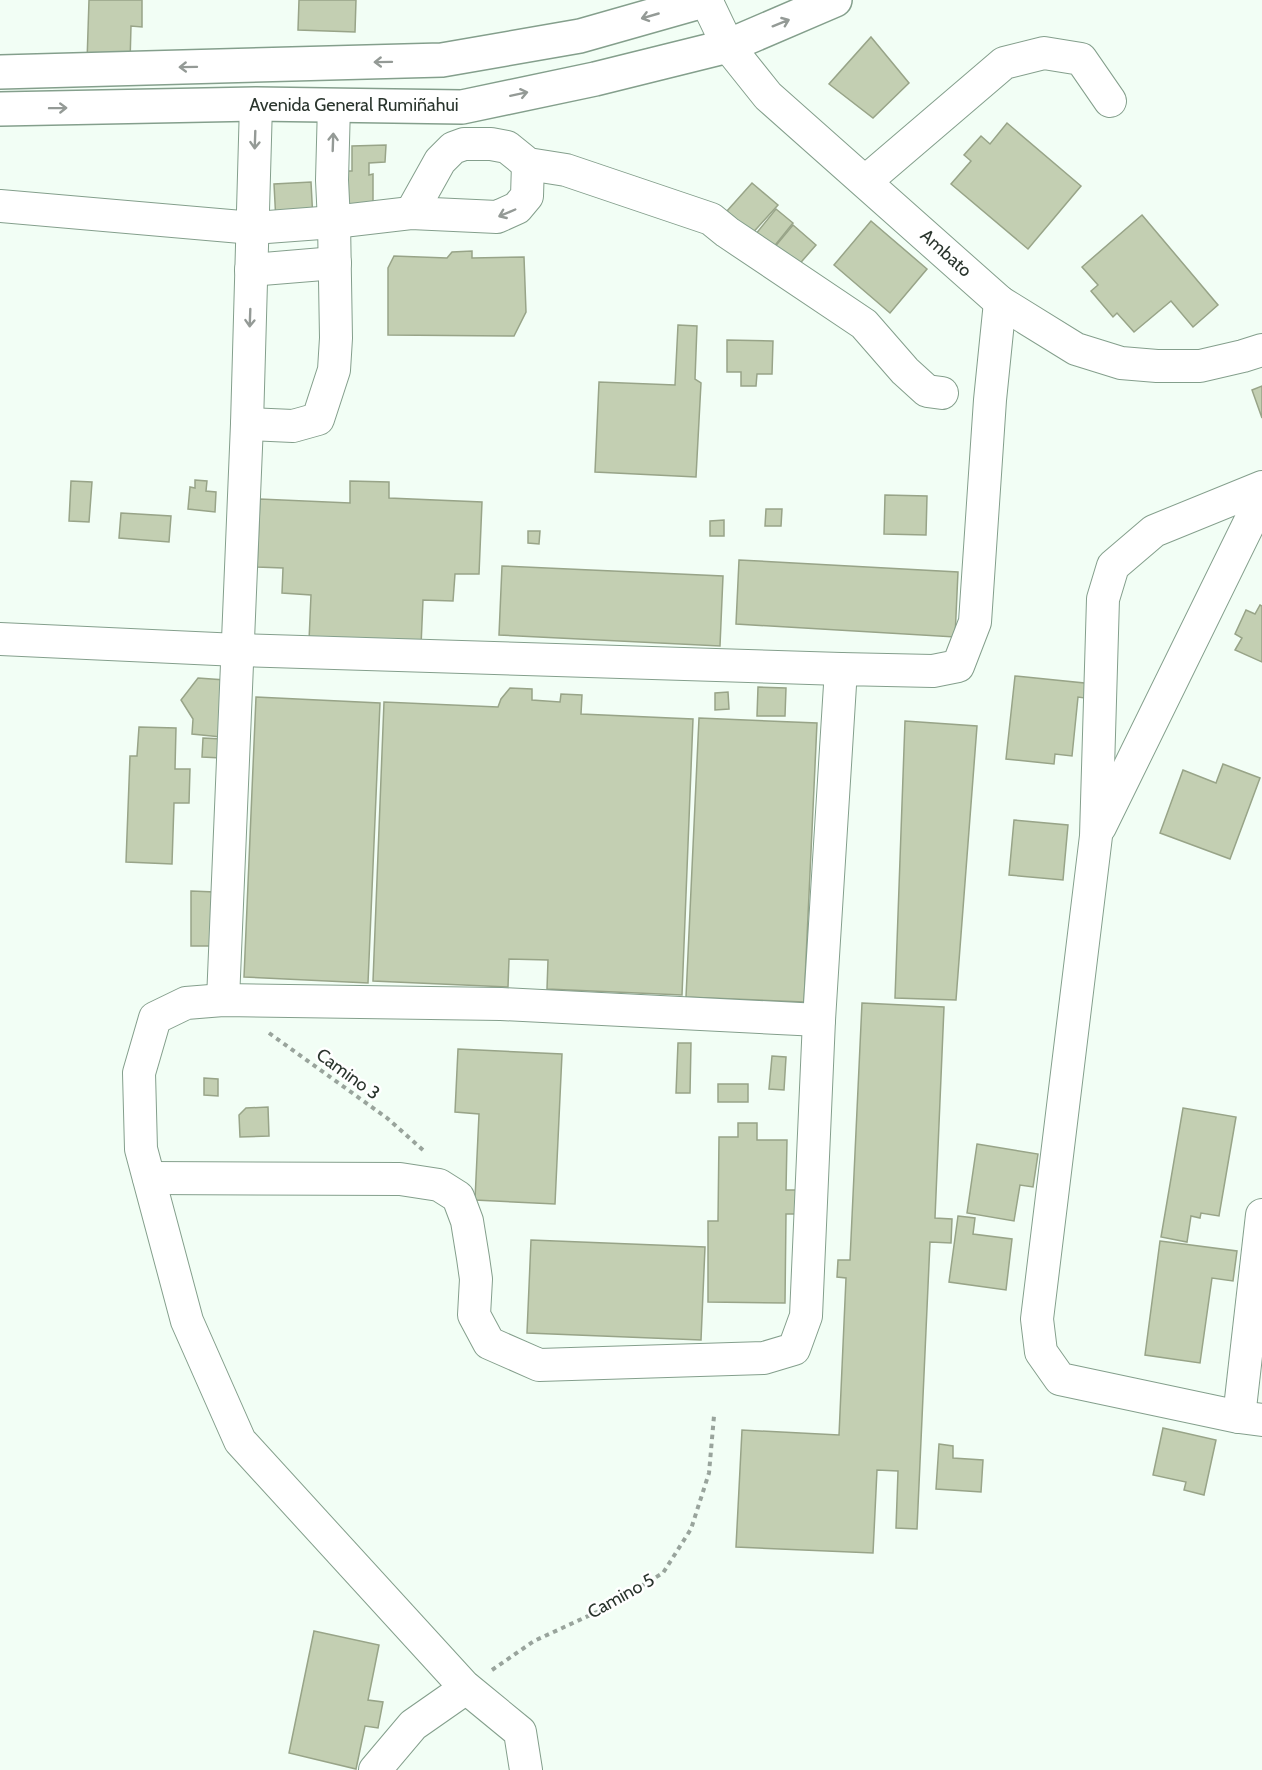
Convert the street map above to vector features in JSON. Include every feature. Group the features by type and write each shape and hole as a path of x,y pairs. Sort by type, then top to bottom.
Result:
{"highway":[{"path":"0,72 442,60 580,36 706,0"},
{"name":"Avenida General Rumiñahui","path":"0,109 256,104 462,107 595,79 728,46 835,0"}],"street":[{"name":"Ambato","path":"706,0 728,46 768,96 1000,302 1076,349 1121,363 1200,366 1262,350"},
{"path":"866,181 1004,63 1044,53 1081,59 1110,101"},
{"path":"224,1000 247,424 256,104"},
{"path":"247,424 293,426 318,419 334,370 336,338 332,180 334,105"},
{"path":"411,213 440,161 453,148 464,144 491,144 507,147 528,164 566,170 711,219 864,324 905,371 927,391 942,393"},
{"path":"0,206 253,228 411,213 497,217 517,208 527,196 528,164"},
{"path":"251,270 335,263"},
{"path":"0,639 238,650 841,669 933,671 958,666 975,622 990,400 1000,302"},
{"path":"1262,487 1154,531 1113,566 1103,599 1096,836 1037,1318 1041,1352 1060,1379 1250,1419 1262,1215"},
{"path":"1096,836 1262,497"},
{"path":"149,1178 400,1179 439,1185 458,1197 467,1221 476,1279 474,1315 489,1343 539,1365 764,1358 794,1349 806,1316 819,1020 841,669"},
{"path":"526,1770 520,1732 465,1687 240,1441 187,1321 141,1149 139,1073 155,1018 186,1003 224,1000 501,1004 819,1020"},
{"path":"375,1770 413,1725 465,1687"}],"path":[{"name":"Camino 3","path":"224,1000 387,1118 430,1157 439,1185"},
{"name":"Camino 5","path":"465,1687 534,1641 599,1611 663,1573 691,1529 709,1473 714,1416"}],"building":[{"path":"89,0 142,0 142,27 131,26 130,63 87,62"},
{"path":"299,0 356,0 355,32 298,30"},
{"path":"871,37 909,83 873,118 829,84"},
{"path":"1007,123 1081,186 1028,249 951,184 971,161 964,155 981,136 990,144"},
{"path":"386,145 385,162 369,163 369,175 373,174 373,205 340,206 340,171 352,171 352,146"},
{"path":"311,182 313,220 276,222 274,184"},
{"path":"752,183 778,205 749,237 737,220 727,211"},
{"path":"776,209 793,223 768,254 755,235"},
{"path":"1142,215 1218,305 1193,327 1171,301 1134,332 1117,313 1113,317 1091,291 1098,285 1082,267"},
{"path":"871,221 927,269 890,313 834,265"},
{"path":"793,225 816,245 796,268 773,249"},
{"path":"472,251 472,258 524,257 526,312 514,336 388,335 388,268 394,256 447,258 452,252"},
{"path":"678,325 697,326 695,379 701,383 696,477 595,472 599,382 675,385"},
{"path":"727,340 773,341 772,374 757,374 756,386 741,386 741,372 727,372"},
{"path":"1262,386 1262,418 1252,390"},
{"path":"195,480 207,481 206,491 216,492 215,512 188,509 190,487 195,488"},
{"path":"71,481 92,482 89,522 69,521"},
{"path":"350,481 389,482 389,498 482,502 479,574 455,574 453,601 423,600 421,646 309,641 311,595 282,593 283,568 257,567 260,499 350,503"},
{"path":"885,495 927,496 926,535 884,534"},
{"path":"766,509 782,509 781,526 765,526"},
{"path":"121,513 171,516 169,542 119,538"},
{"path":"724,520 724,536 710,536 710,521"},
{"path":"528,531 540,531 539,544 528,543"},
{"path":"739,560 958,572 955,637 736,624"},
{"path":"502,566 723,576 720,646 499,635"},
{"path":"1260,605 1262,606 1262,662 1235,650 1242,638 1235,634 1246,610 1255,614"},
{"path":"1015,676 1094,684 1092,699 1078,697 1072,756 1055,754 1054,764 1006,759"},
{"path":"198,678 225,680 221,737 192,734 193,719 181,700"},
{"path":"758,687 786,688 785,716 757,716"},
{"path":"510,688 532,689 532,700 560,702 561,694 582,695 581,714 693,719 682,995 547,989 548,960 509,959 508,987 373,981 384,702 498,707"},
{"path":"728,692 729,709 715,710 715,693"},
{"path":"256,697 380,703 368,983 244,977"},
{"path":"699,718 817,723 804,1002 686,997"},
{"path":"905,721 977,726 956,1000 895,998"},
{"path":"139,727 176,728 175,769 190,769 189,803 174,803 172,864 126,862 130,756 137,756"},
{"path":"203,738 222,739 221,758 202,757"},
{"path":"1223,764 1260,778 1230,859 1160,833 1183,770 1216,783"},
{"path":"1014,820 1068,825 1063,880 1009,875"},
{"path":"191,891 215,892 215,946 191,946"},
{"path":"862,1003 944,1007 935,1218 952,1219 951,1243 930,1242 917,1529 896,1528 898,1471 877,1470 873,1553 736,1547 742,1430 839,1435 846,1278 837,1277 838,1260 850,1260"},
{"path":"678,1043 691,1043 690,1093 676,1093"},
{"path":"458,1049 562,1054 555,1204 475,1200 479,1114 455,1112"},
{"path":"772,1056 786,1057 784,1090 769,1089"},
{"path":"204,1078 218,1079 218,1096 204,1095"},
{"path":"718,1084 748,1084 748,1102 718,1102"},
{"path":"268,1107 269,1136 240,1137 239,1115 246,1108"},
{"path":"1183,1108 1236,1117 1219,1216 1201,1213 1200,1218 1191,1216 1187,1242 1161,1237"},
{"path":"738,1123 757,1123 757,1140 787,1140 786,1190 806,1190 806,1214 786,1214 785,1303 708,1302 708,1221 718,1221 719,1137 738,1137"},
{"path":"977,1144 1038,1154 1033,1187 1020,1185 1014,1221 967,1213"},
{"path":"958,1216 975,1218 973,1234 1012,1239 1006,1290 949,1282"},
{"path":"531,1240 705,1247 701,1340 527,1333"},
{"path":"1160,1241 1237,1251 1233,1281 1212,1278 1200,1363 1145,1355"},
{"path":"1163,1428 1216,1440 1204,1495 1184,1490 1186,1482 1153,1475"},
{"path":"939,1444 953,1446 953,1458 983,1460 981,1492 936,1489"},
{"path":"314,1631 379,1645 368,1700 383,1702 378,1728 365,1726 356,1769 289,1753"}]}
